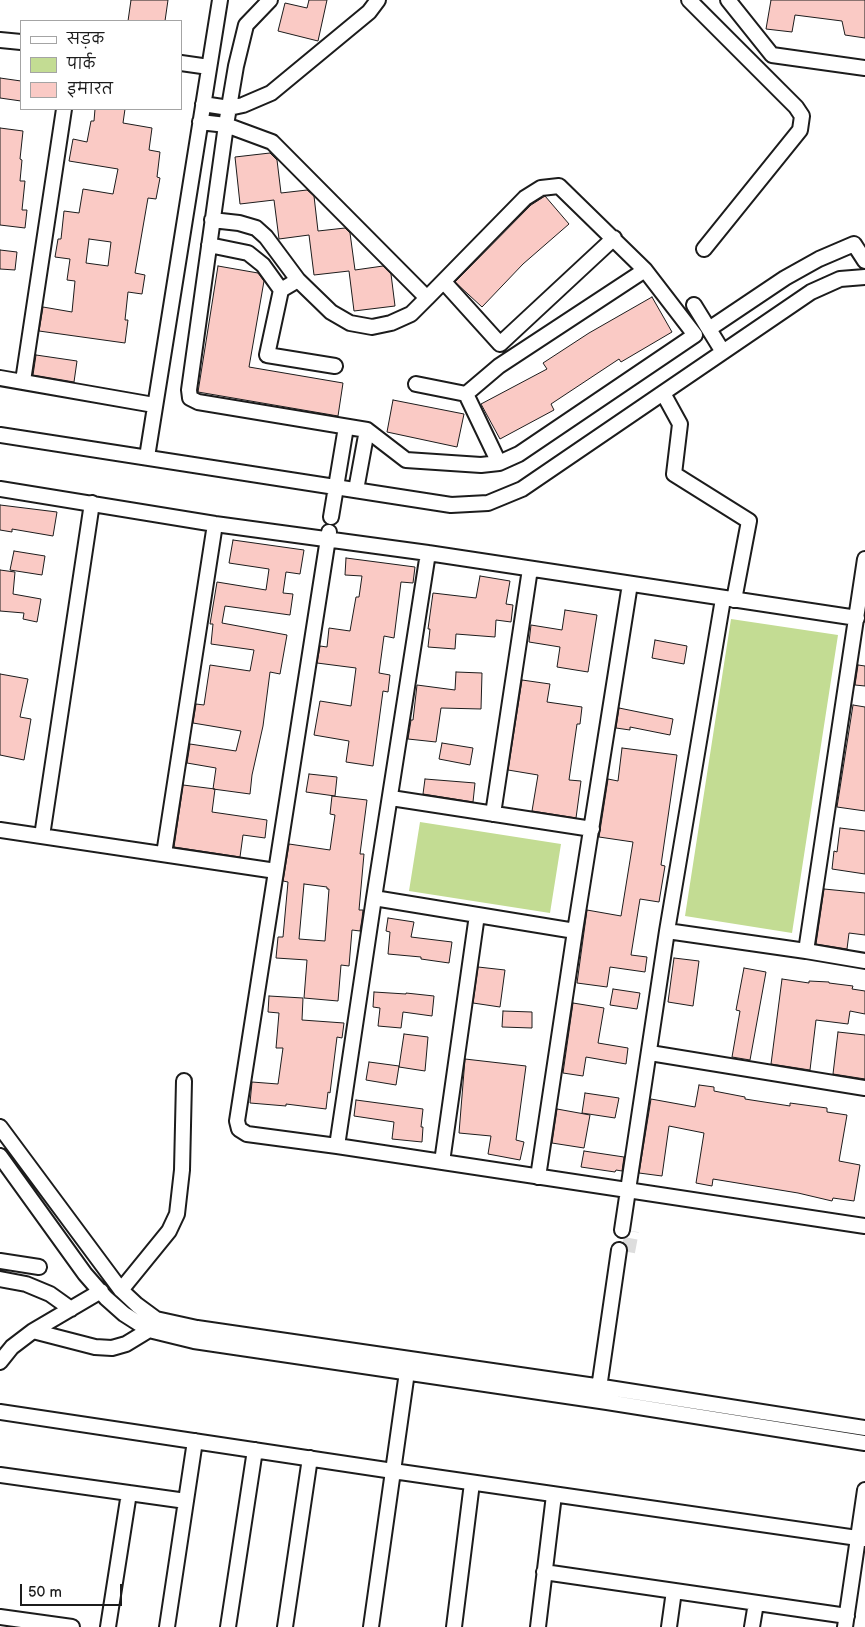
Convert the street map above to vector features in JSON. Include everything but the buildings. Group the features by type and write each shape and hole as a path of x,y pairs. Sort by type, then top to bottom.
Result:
{"street":[{"path":"147,456 220,0"},
{"path":"212,220 239,223 256,228 266,237 298,280 331,312 350,323 372,327 391,323 411,314 525,198 541,188 559,186 646,270 695,335 519,454 499,463 481,465 406,460 367,430 198,402 190,398 189,390 212,220 236,66 246,25 258,6 270,0"},
{"path":"203,104 228,108 243,105 271,93 369,12 378,0"},
{"path":"689,0 796,107 802,116 800,130 704,249"},
{"path":"728,0 772,55 865,68"},
{"path":"0,40 20,42"},
{"path":"182,63 209,67"},
{"path":"23,382 64,110"},
{"path":"200,122 226,125 272,142 427,298"},
{"path":"444,282 500,344 614,238"},
{"path":"709,329 785,278 819,259 854,244 865,261"},
{"path":"209,245 248,253 263,265 281,290"},
{"path":"466,394 500,366 646,270"},
{"path":"0,435 147,456 451,505 488,503 522,489 811,292 840,279 865,277"},
{"path":"298,280 281,290 267,355 335,366"},
{"path":"694,305 723,352"},
{"path":"0,378 154,404"},
{"path":"416,384 466,394"},
{"path":"627,1231 634,1190 667,931 728,599 749,521 674,474 680,424 663,393"},
{"path":"466,394 499,463"},
{"path":"331,517 346,427"},
{"path":"356,490 367,430"},
{"path":"0,489 215,524 328,536 428,554 857,618"},
{"path":"42,836 92,503"},
{"path":"164,854 215,524"},
{"path":"328,536 237,1121 240,1129 247,1134 634,1190 865,1226"},
{"path":"337,1146 428,554"},
{"path":"806,951 865,559"},
{"path":"493,814 530,569"},
{"path":"538,1177 630,584"},
{"path":"391,798 592,829"},
{"path":"0,830 276,871"},
{"path":"374,898 575,931"},
{"path":"442,1162 477,915"},
{"path":"667,931 865,961"},
{"path":"650,1053 865,1088"},
{"path":"121,1290 169,1231 177,1214 182,1170 184,1081"},
{"path":"0,1128 121,1290 137,1305 152,1325"},
{"path":"0,1156 85,1274 106,1298 124,1314 194,1342 408,1367 865,1428"},
{"path":"603,1394 624,1251"},
{"path":"0,1261 39,1267"},
{"path":"0,1279 26,1284 50,1294 71,1309"},
{"path":"0,1362 12,1347 34,1331 101,1291"},
{"path":"34,1331 95,1346 112,1348 126,1344 152,1325"},
{"path":"371,1627 408,1367"},
{"path":"603,1394 865,1443"},
{"path":"0,1412 862,1539"},
{"path":"167,1627 195,1441"},
{"path":"228,1627 254,1450"},
{"path":"285,1627 310,1458"},
{"path":"0,1474 186,1501"},
{"path":"454,1627 472,1483"},
{"path":"544,1572 756,1603 846,1622 862,1539 865,1490"},
{"path":"108,1627 129,1492"},
{"path":"538,1627 554,1494"},
{"path":"670,1627 674,1591"},
{"path":"752,1627 756,1603"},
{"path":"0,1617 72,1627"}],"green space":[{"path":"731,619 838,635 792,933 685,916"},
{"path":"420,822 561,844 550,913 409,891"}],"tunnel":[{"path":"628,1252 632,1231"}]}
